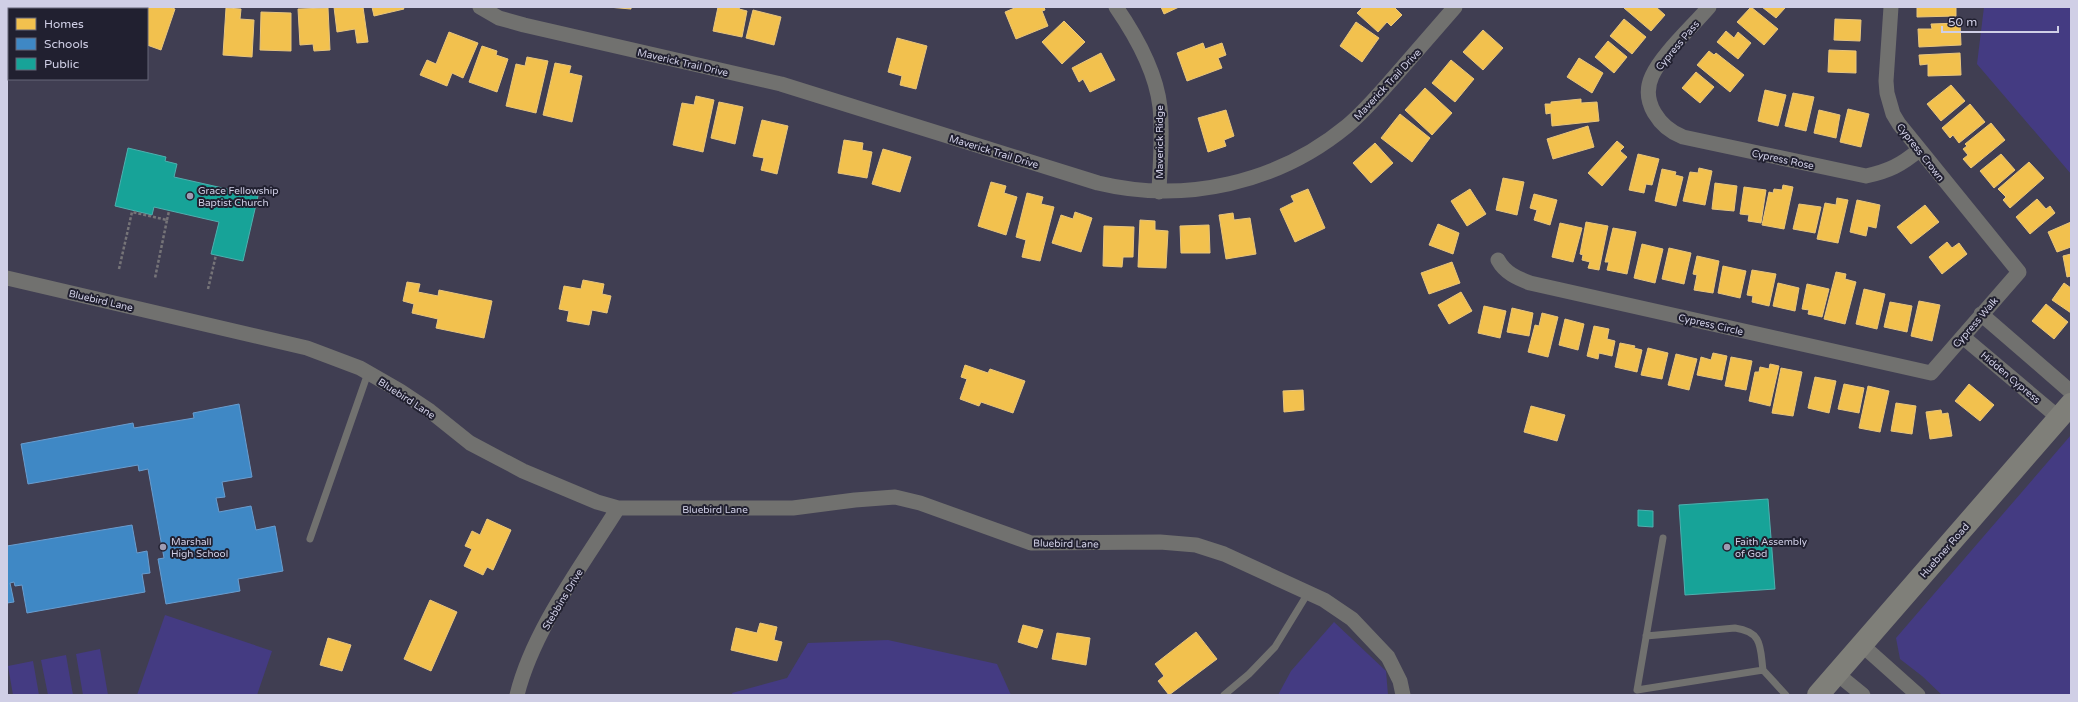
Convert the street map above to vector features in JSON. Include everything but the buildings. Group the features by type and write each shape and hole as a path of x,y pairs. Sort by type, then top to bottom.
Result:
{"main road":[{"name":"Huebner Road","path":"1818,695 2065,411"}],"street":[{"name":"Maverick Trail Drive","path":"480,7 499,18 524,25 781,84 1098,183 1122,189 1159,192 1207,188 1245,180 1272,170 1327,141 1370,105 1456,7"},
{"name":"Maverick Ridge","path":"1116,7 1142,50 1154,83 1160,106 1159,192"},
{"name":"Cypress Pass","path":"1652,110 1649,100 1651,76 1660,62 1709,7"},
{"name":"Cypress Crown","path":"1891,7 1886,81 1887,93 1893,114 1919,150 2019,272"},
{"name":"Cypress Rose","path":"1652,110 1665,127 1683,137 1866,176 1888,171 1906,161 1919,150"},
{"name":"Cypress Circle","path":"1498,260 1502,267 1513,276 1530,283 1931,373"},
{"name":"Cypress Walk","path":"1931,373 2019,272"},
{"name":"Bluebird Lane","path":"7,278 307,348 368,373 430,411 470,443 503,461 597,502 618,508 793,508 855,500 895,497 920,503 1031,543 1160,542 1196,545 1224,554 1324,600 1352,619 1370,635 1388,657 1400,682 1403,695"},
{"path":"1981,314 2071,392"},
{"name":"Hidden Cypress","path":"1963,337 2065,411"},
{"name":"Stebbins Drive","path":"517,695 531,652 548,620 618,508"},
{"path":"1862,645 1918,695"},
{"path":"1836,673 1863,695"}],"lane":[{"path":"310,538 368,373"},
{"path":"1663,538 1637,690 1763,670"},
{"path":"1224,695 1249,674 1275,647 1308,593"},
{"path":"1646,636 1735,628 1754,634 1760,644 1763,670 1786,695"}],"path":[{"path":"119,269 132,211 167,220"},
{"path":"154,278 169,211"},
{"path":"208,289 216,255"}],"shaded area":[{"path":"1984,7 2071,7 2071,174 1977,64"},
{"path":"2071,435 2071,695 1942,695 1922,676 1900,659 1896,638"},
{"path":"165,615 272,651 257,695 137,695"},
{"path":"1334,622 1386,671 1388,695 1278,695 1291,671"},
{"path":"888,640 997,664 1011,695 733,695 732,693 787,678 808,643"},
{"path":"100,649 108,695 83,695 76,654"},
{"path":"66,655 73,695 48,695 41,660"},
{"path":"33,661 39,695 13,695 8,666"}],"place":[{"name":"Grace Fellowship Baptist Church","path":"190,196"},
{"name":"Marshall High School","path":"163,547"},
{"name":"Faith Assembly of God","path":"1727,547"}]}
